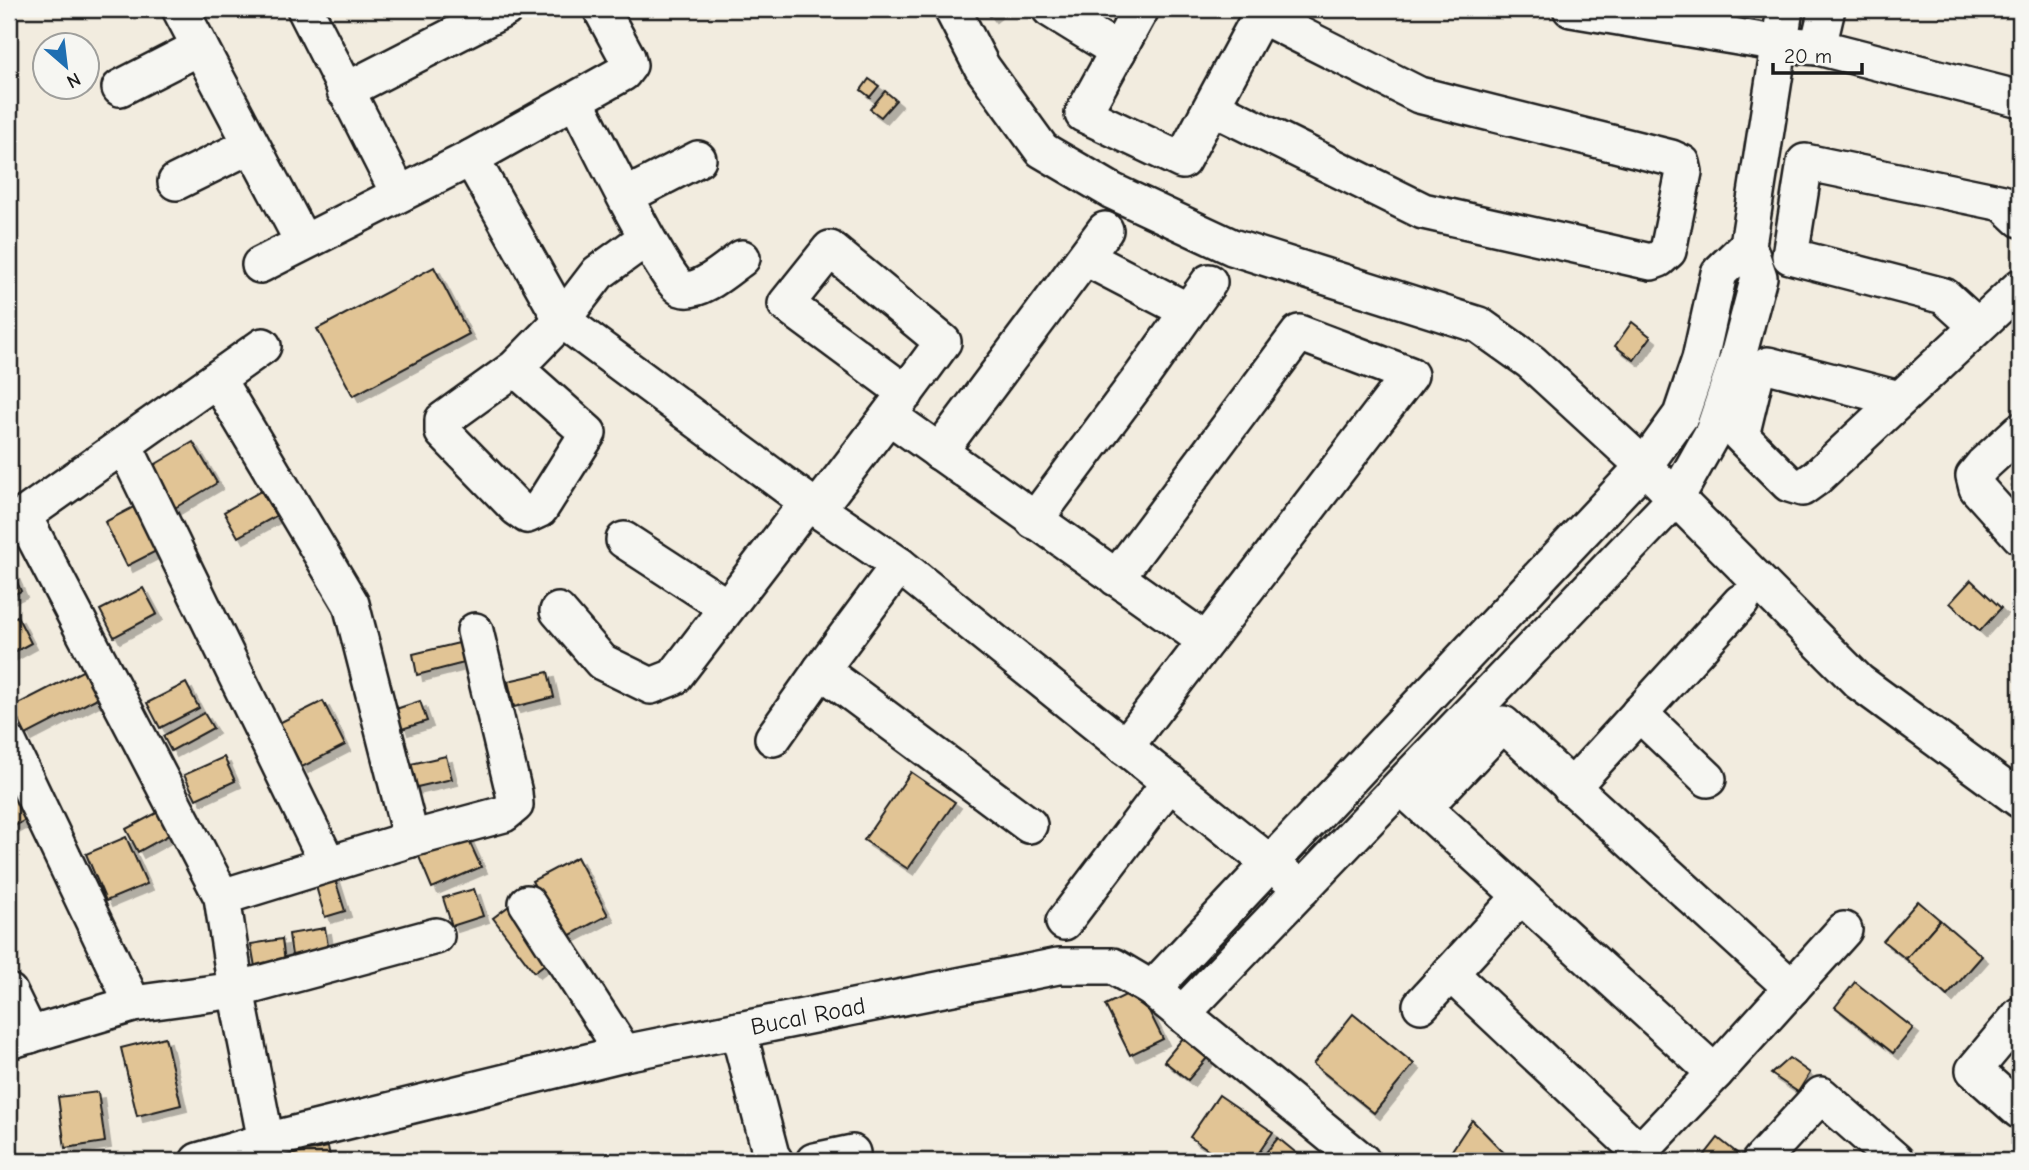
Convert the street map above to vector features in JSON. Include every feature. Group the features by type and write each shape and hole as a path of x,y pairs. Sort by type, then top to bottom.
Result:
{"street":[{"path":"180,9 303,242"},
{"path":"305,9 399,194"},
{"path":"345,91 505,9"},
{"path":"260,265 471,158 623,73 629,65 627,57 601,9"},
{"path":"952,9 982,67 1042,150 1112,191 1232,247 1479,325 1531,362 1644,466 1859,682 2020,800"},
{"path":"1050,9 1118,51"},
{"path":"1141,9 1083,114 1182,161 1262,12 1419,95 1682,163 1684,172 1668,251 1660,259 1651,262 1423,211 1212,107"},
{"path":"1572,9 1780,44 1818,47 2020,99"},
{"path":"1412,797 1676,498 1713,432 1737,360 1759,277 1748,245 1785,9"},
{"path":"1818,47 1827,9"},
{"path":"120,88 200,47"},
{"path":"576,101 646,238 677,285 682,288 697,287 709,282 742,258"},
{"path":"1763,144 1805,162 2003,203 2020,219"},
{"path":"176,182 251,145"},
{"path":"471,158 562,320 812,505 900,565 1302,889"},
{"path":"626,196 698,159"},
{"path":"1805,162 1790,256 1944,296 1977,326"},
{"path":"515,368 562,320 598,273 646,238"},
{"path":"939,452 1096,244 1188,311"},
{"path":"1152,989 1644,466 1681,415 1700,359 1719,272 1748,245"},
{"path":"1034,521 1209,282"},
{"path":"1899,398 2020,287"},
{"path":"1116,578 1299,333 1410,375 1125,747"},
{"path":"263,346 16,521 222,897 236,990 266,1142"},
{"path":"217,379 351,604 411,839"},
{"path":"558,611 602,662 651,686 674,677 727,607 898,404 939,452 1206,641"},
{"path":"2020,431 1983,465 1975,476 1977,488 2020,536"},
{"path":"124,445 328,864"},
{"path":"624,540 727,607"},
{"path":"774,738 900,565"},
{"path":"1571,788 1741,602"},
{"path":"222,897 411,839 504,814 514,805 514,793 475,631"},
{"path":"821,670 1029,825"},
{"path":"1639,713 1708,779"},
{"path":"1182,1014 1302,889 1503,724 1792,988"},
{"path":"9,744 133,1004"},
{"path":"1369,757 1715,1073"},
{"path":"1065,922 1170,782"},
{"path":"1421,1005 1521,896"},
{"path":"527,903 624,1053"},
{"path":"1450,973 1640,1152 1844,929"},
{"path":"9,992 19,1038 133,1004 236,990 436,936"},
{"name":"Bucal Road","path":"198,1161 624,1053 1058,966 1113,966 1152,989 1362,1161"},
{"path":"2020,1015 1974,1070 2020,1111"},
{"path":"738,1030 771,1156 775,1161"},
{"path":"1760,1161 1821,1095 1896,1161"},
{"path":"814,1161 852,1153"}],"building":[{"path":"985,9 999,9 990,16"},
{"path":"869,79 879,86 870,97 861,90"},
{"path":"885,91 896,100 881,117 870,109"},
{"path":"434,267 469,334 353,396 317,329"},
{"path":"1632,322 1651,337 1634,360 1615,346"},
{"path":"193,442 217,483 173,509 149,468"},
{"path":"261,491 276,516 238,537 224,512"},
{"path":"143,502 166,546 127,566 105,522"},
{"path":"9,564 21,591 9,597"},
{"path":"1971,580 2001,608 1980,631 1950,603"},
{"path":"143,588 157,614 114,637 100,610"},
{"path":"17,616 31,643 9,655 9,620"},
{"path":"459,643 464,663 417,675 413,654"},
{"path":"92,666 107,693 26,735 12,707"},
{"path":"548,672 554,697 514,707 508,681"},
{"path":"186,683 199,708 160,728 147,703"},
{"path":"323,701 345,745 302,767 279,723"},
{"path":"420,701 427,721 402,729 396,709"},
{"path":"204,713 213,728 171,751 163,736"},
{"path":"446,756 452,779 404,790 398,767"},
{"path":"224,757 235,781 196,799 184,775"},
{"path":"911,772 955,802 908,869 864,840"},
{"path":"23,789 36,814 9,829 9,797"},
{"path":"166,808 178,830 138,852 126,829"},
{"path":"465,832 481,867 432,888 417,852"},
{"path":"126,837 147,884 106,901 86,854"},
{"path":"577,857 608,915 563,939 532,881"},
{"path":"334,876 345,911 325,917 315,883"},
{"path":"474,889 483,916 452,926 443,898"},
{"path":"1918,901 1940,920 1906,959 1883,941"},
{"path":"513,903 554,957 534,972 493,918"},
{"path":"1940,920 1982,956 1947,996 1906,959"},
{"path":"325,928 330,958 293,963 289,934"},
{"path":"282,939 285,962 255,967 251,944"},
{"path":"1855,982 1913,1028 1893,1053 1835,1007"},
{"path":"1138,989 1163,1039 1130,1055 1105,1005"},
{"path":"1353,1014 1414,1064 1374,1113 1313,1064"},
{"path":"165,1037 181,1105 137,1116 121,1048"},
{"path":"1183,1038 1207,1058 1188,1080 1164,1061"},
{"path":"1789,1058 1810,1073 1798,1092 1771,1074"},
{"path":"98,1092 105,1142 65,1148 58,1097"},
{"path":"1219,1095 1273,1132 1253,1161 1225,1161 1190,1137"},
{"path":"1472,1120 1510,1159 1508,1161 1445,1161"},
{"path":"1278,1138 1306,1161 1259,1161"},
{"path":"1718,1138 1747,1161 1700,1161"},
{"path":"328,1147 331,1161 260,1161"}]}
